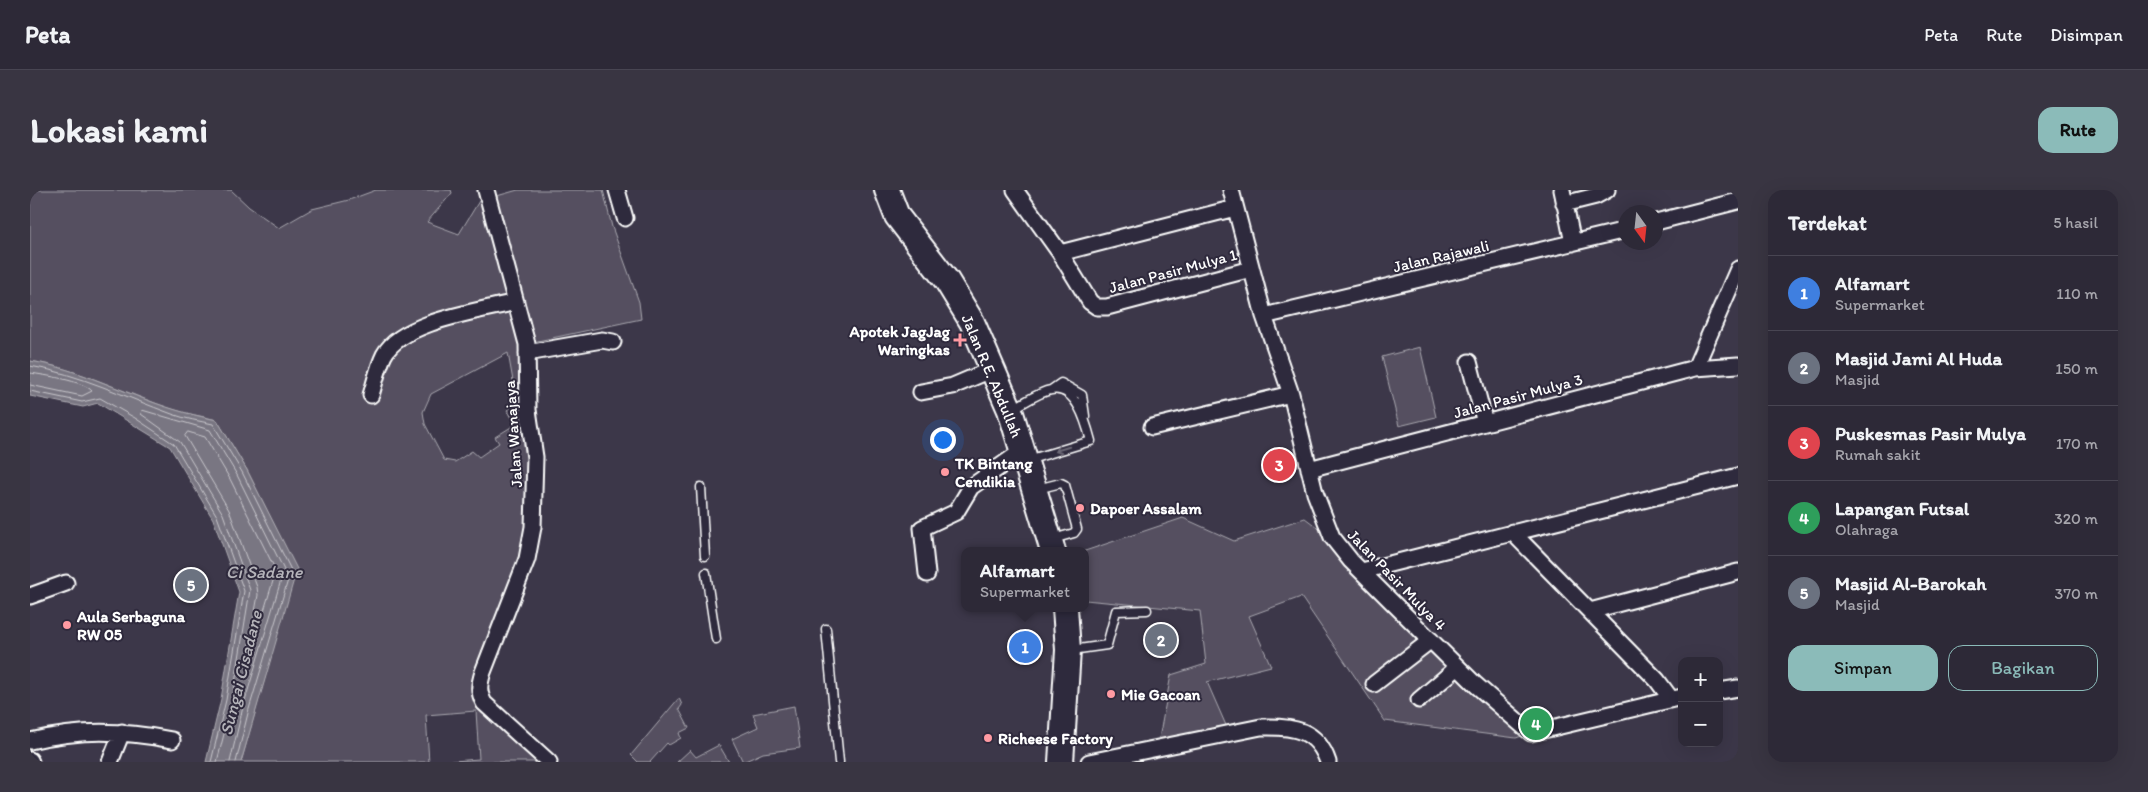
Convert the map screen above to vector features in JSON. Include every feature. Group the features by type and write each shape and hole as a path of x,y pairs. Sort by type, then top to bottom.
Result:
{"main road":[{"name":"Jalan R.E. Abdullah","path":"887,190 897,216 947,281 972,322 1010,410 1026,460 1033,490 1052,545"},
{"path":"1061,762 1068,650 1065,612"}],"street":[{"name":"Jalan Wanajaya","path":"486,190 516,302 527,353 528,410 534,446 532,526 527,559 478,686 484,703 549,762"},
{"path":"617,190 625,218"},
{"name":"Jalan Pasir Mulya 1","path":"1015,190 1060,253 1093,305 1101,307 1251,269"},
{"name":"Jalan Pasir Mulya 4","path":"1231,190 1264,316 1291,394 1314,493 1332,537 1362,571 1458,667 1530,733 1676,698"},
{"path":"1573,243 1563,197 1596,196 1607,190"},
{"path":"1663,220 1738,201"},
{"path":"1060,253 1235,208"},
{"name":"Jalan Rajawali","path":"1264,316 1618,232"},
{"path":"1695,368 1738,269"},
{"path":"370,395 384,354 400,336 430,323 516,302"},
{"path":"527,353 602,340 613,342"},
{"path":"1469,362 1485,423"},
{"name":"Jalan Pasir Mulya 3","path":"1309,469 1695,368 1738,365"},
{"path":"921,392 954,386 993,369"},
{"path":"1152,427 1291,394"},
{"path":"927,574 922,528 956,512 971,487 1015,456 1026,460"},
{"path":"1362,571 1738,476"},
{"path":"1512,532 1676,698"},
{"path":"1590,611 1738,572"},
{"path":"30,596 66,583"},
{"path":"1374,684 1431,640"},
{"path":"1419,700 1458,667"},
{"path":"1723,690 1738,688"},
{"path":"1089,762 1261,727 1278,726 1289,727 1312,737 1323,748 1328,762"},
{"path":"30,741 86,731 122,732 172,740"},
{"path":"110,762 122,732"}],"lane":[{"path":"1010,410 1051,390 1065,392 1075,398 1086,425 1090,441 1026,460"},
{"path":"1033,490 1061,483 1065,485 1076,529 1074,533 1052,545"},
{"path":"701,487 705,556"},
{"path":"706,573 716,639"},
{"path":"1068,650 1107,645 1116,611 1147,610"},
{"path":"826,629 839,762"}],"shaded area":[{"path":"30,190 231,190 249,207 279,228 312,209 349,200 376,190 451,190 452,193 427,222 459,234 479,201 518,190 603,190 612,227 639,302 641,319 533,342 534,446 527,559 479,686 549,762 441,762 479,759 476,711 426,715 429,762 241,762 296,569 247,470 217,420 172,409 84,375 30,361","holes":["508,353 517,403 507,410 516,424 495,437 499,443 479,457 472,451 455,462 444,460 425,424 423,412 431,394"]},
{"path":"1420,347 1436,417 1399,426 1382,357"},
{"path":"1183,518 1234,541 1305,518 1333,539 1531,733 1516,738 1385,721 1301,597 1249,616 1271,666 1207,682 1228,730 1157,749 1171,675 1206,664 1200,611 1089,600 1089,550"},
{"path":"679,698 682,705 679,709 689,728 679,733 681,738 669,745 667,743 650,762 638,762 631,755"},
{"path":"794,706 800,748 763,753 743,762 732,739 758,727 753,714"},
{"path":"719,745 729,762 677,762 690,750 696,757"}],"water":[{"name":"Ci Sadane","path":"30,361 68,370 158,404 217,420 247,470 297,569 241,762 206,762 221,699 239,592 213,519 170,447 98,403 83,407 30,396"}],"place":[{"name":"Apotek JagJag Waringkas","path":"960,340"},
{"name":"Puskesmas Pasir Mulya","path":"1279,465"},
{"name":"TK Bintang Cendikia","path":"945,472"},
{"name":"Dapoer Assalam","path":"1080,508"},
{"name":"Masjid Al-Barokah","path":"191,585"},
{"name":"Aula Serbaguna RW 05","path":"67,625"},
{"name":"Masjid Jami Al Huda","path":"1161,640"},
{"name":"Alfamart","path":"1025,647"},
{"name":"Mie Gacoan","path":"1111,694"},
{"name":"Lapangan Futsal","path":"1536,724"},
{"name":"Richeese Factory","path":"988,738"}],"water label":[{"name":"Sungai Cisadane","path":"241,673"}]}
